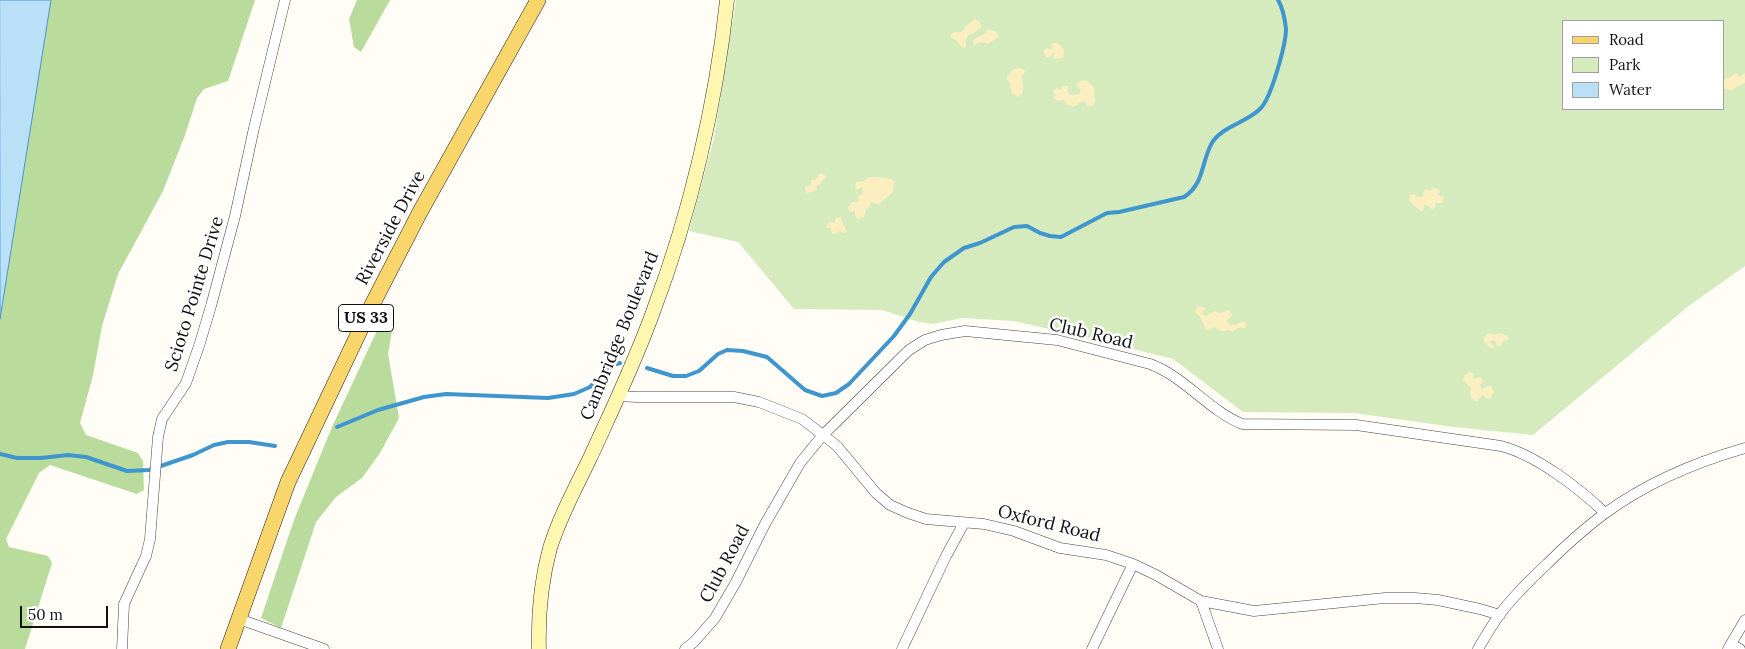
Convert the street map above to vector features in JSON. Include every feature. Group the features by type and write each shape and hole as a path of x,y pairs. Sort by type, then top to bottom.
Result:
{"main road":[{"name":"Riverside Drive","path":"228,649 288,482 372,305 418,216 538,0"}],"street":[{"name":"Scioto Pointe Drive","path":"122,649 124,604 146,556 150,539 157,452 162,419 186,383 211,306 235,216 254,128 286,0"},
{"name":"Cambridge Boulevard","path":"539,649 540,603 550,548 566,508 619,396 653,313 690,197 713,89 727,0"},
{"name":"Club Road","path":"685,649 694,642 715,618 795,472 823,435 909,350 926,340 965,331 1057,340 1162,369 1175,376 1228,417 1242,424 1356,426 1518,450 1534,458 1590,498 1605,513"},
{"name":"Oxford Road","path":"619,396 636,398 734,397 760,402 802,419 837,446 876,493 890,505 926,519 984,524 1014,531 1060,548 1106,555 1133,564 1156,575 1201,601 1254,611 1384,598 1416,598 1438,600 1500,615"},
{"path":"1478,649 1500,615 1527,583 1571,540 1605,513 1674,474 1707,460 1745,448"},
{"path":"902,649 946,556 964,523"},
{"path":"1092,649 1133,564"},
{"path":"1201,601 1218,649"},
{"path":"239,619 324,649"},
{"path":"1733,647 1745,620"}],"green space":[{"path":"51,0 255,0 228,81 204,89 197,98 163,191 118,274 102,326 93,375 80,423 86,435 138,453 143,461 144,490 137,494 50,465 39,473 6,539 9,547 48,556 52,563 25,649 0,649 0,319"},
{"path":"357,0 390,0 361,52 354,47 349,19"},
{"path":"736,0 1745,0 1745,266 1690,305 1533,435 1453,427 1354,413 1243,412 1173,359 1014,321 962,318 933,324 919,322 882,310 794,309 738,242 689,231 714,138"},
{"path":"382,320 393,325 388,354 399,418 380,453 362,478 336,497 316,522 281,628 261,618 294,520 332,427"}],"sand":[{"path":"975,19 980,22 981,27 968,35 966,47 962,48 951,37 951,34 962,32"},
{"path":"988,29 997,32 998,37 988,44 981,42 974,45 973,40 983,35"},
{"path":"1056,43 1064,50 1063,58 1055,59 1053,57 1055,54 1053,53 1050,57 1046,57 1044,50 1047,48 1052,50 1052,44"},
{"path":"1020,68 1025,70 1025,72 1021,78 1023,91 1018,97 1012,93 1011,83 1007,77 1014,69"},
{"path":"1737,73 1739,78 1745,73 1745,83 1737,86 1732,91 1725,88 1725,79"},
{"path":"1082,80 1087,81 1094,88 1095,102 1092,106 1087,106 1086,102 1083,101 1073,107 1066,104 1064,100 1058,101 1053,98 1056,95 1053,90 1057,88 1061,90 1062,86 1068,86 1070,95 1079,94 1081,90 1076,86"},
{"path":"820,173 824,174 826,178 822,180 821,184 816,186 817,190 807,193 805,187 811,185 811,180 816,180"},
{"path":"869,177 892,179 894,182 893,192 880,203 871,202 870,207 866,209 864,217 858,219 855,216 855,211 850,212 848,208 852,202 858,202 857,197 863,193 862,187 857,190 855,187 856,182 864,181"},
{"path":"1433,188 1438,189 1440,191 1438,195 1444,197 1442,203 1436,203 1435,208 1432,209 1425,204 1423,211 1420,211 1409,200 1410,195 1414,194 1422,197 1425,189 1428,189 1429,192"},
{"path":"840,217 847,232 839,231 833,234 831,228 827,228 827,225 830,221 833,223 836,218"},
{"path":"1198,306 1206,308 1202,314 1206,316 1215,311 1220,313 1229,310 1233,315 1227,320 1228,324 1234,325 1244,321 1247,325 1245,328 1237,328 1233,332 1228,330 1222,331 1214,327 1206,330 1200,317 1195,312"},
{"path":"1489,333 1495,335 1501,333 1509,339 1503,341 1500,347 1497,346 1495,340 1491,341 1494,347 1491,349 1483,340"},
{"path":"1469,372 1474,373 1474,379 1482,378 1483,381 1480,386 1482,389 1491,386 1494,391 1491,398 1487,399 1482,395 1477,402 1472,399 1471,388 1463,380"}],"water":[{"path":"0,0 51,0 0,319"}],"waterway":[{"path":"647,368 673,376 686,376 699,371 718,354 727,350 743,351 767,357 805,390 822,396 836,393 849,384 894,336 910,314 931,277 944,262 964,248 980,243 1014,227 1027,226 1040,233 1061,237 1107,213 1184,197 1196,185 1213,141 1223,132 1260,109 1269,94 1281,58 1286,29 1278,0"},
{"path":"337,427 378,410 424,397 446,394 548,398 574,394 590,387 610,366 620,363"},
{"path":"0,454 17,458 68,455 86,457 127,471 149,470 193,455 214,445 228,442 249,442 275,446"}]}
